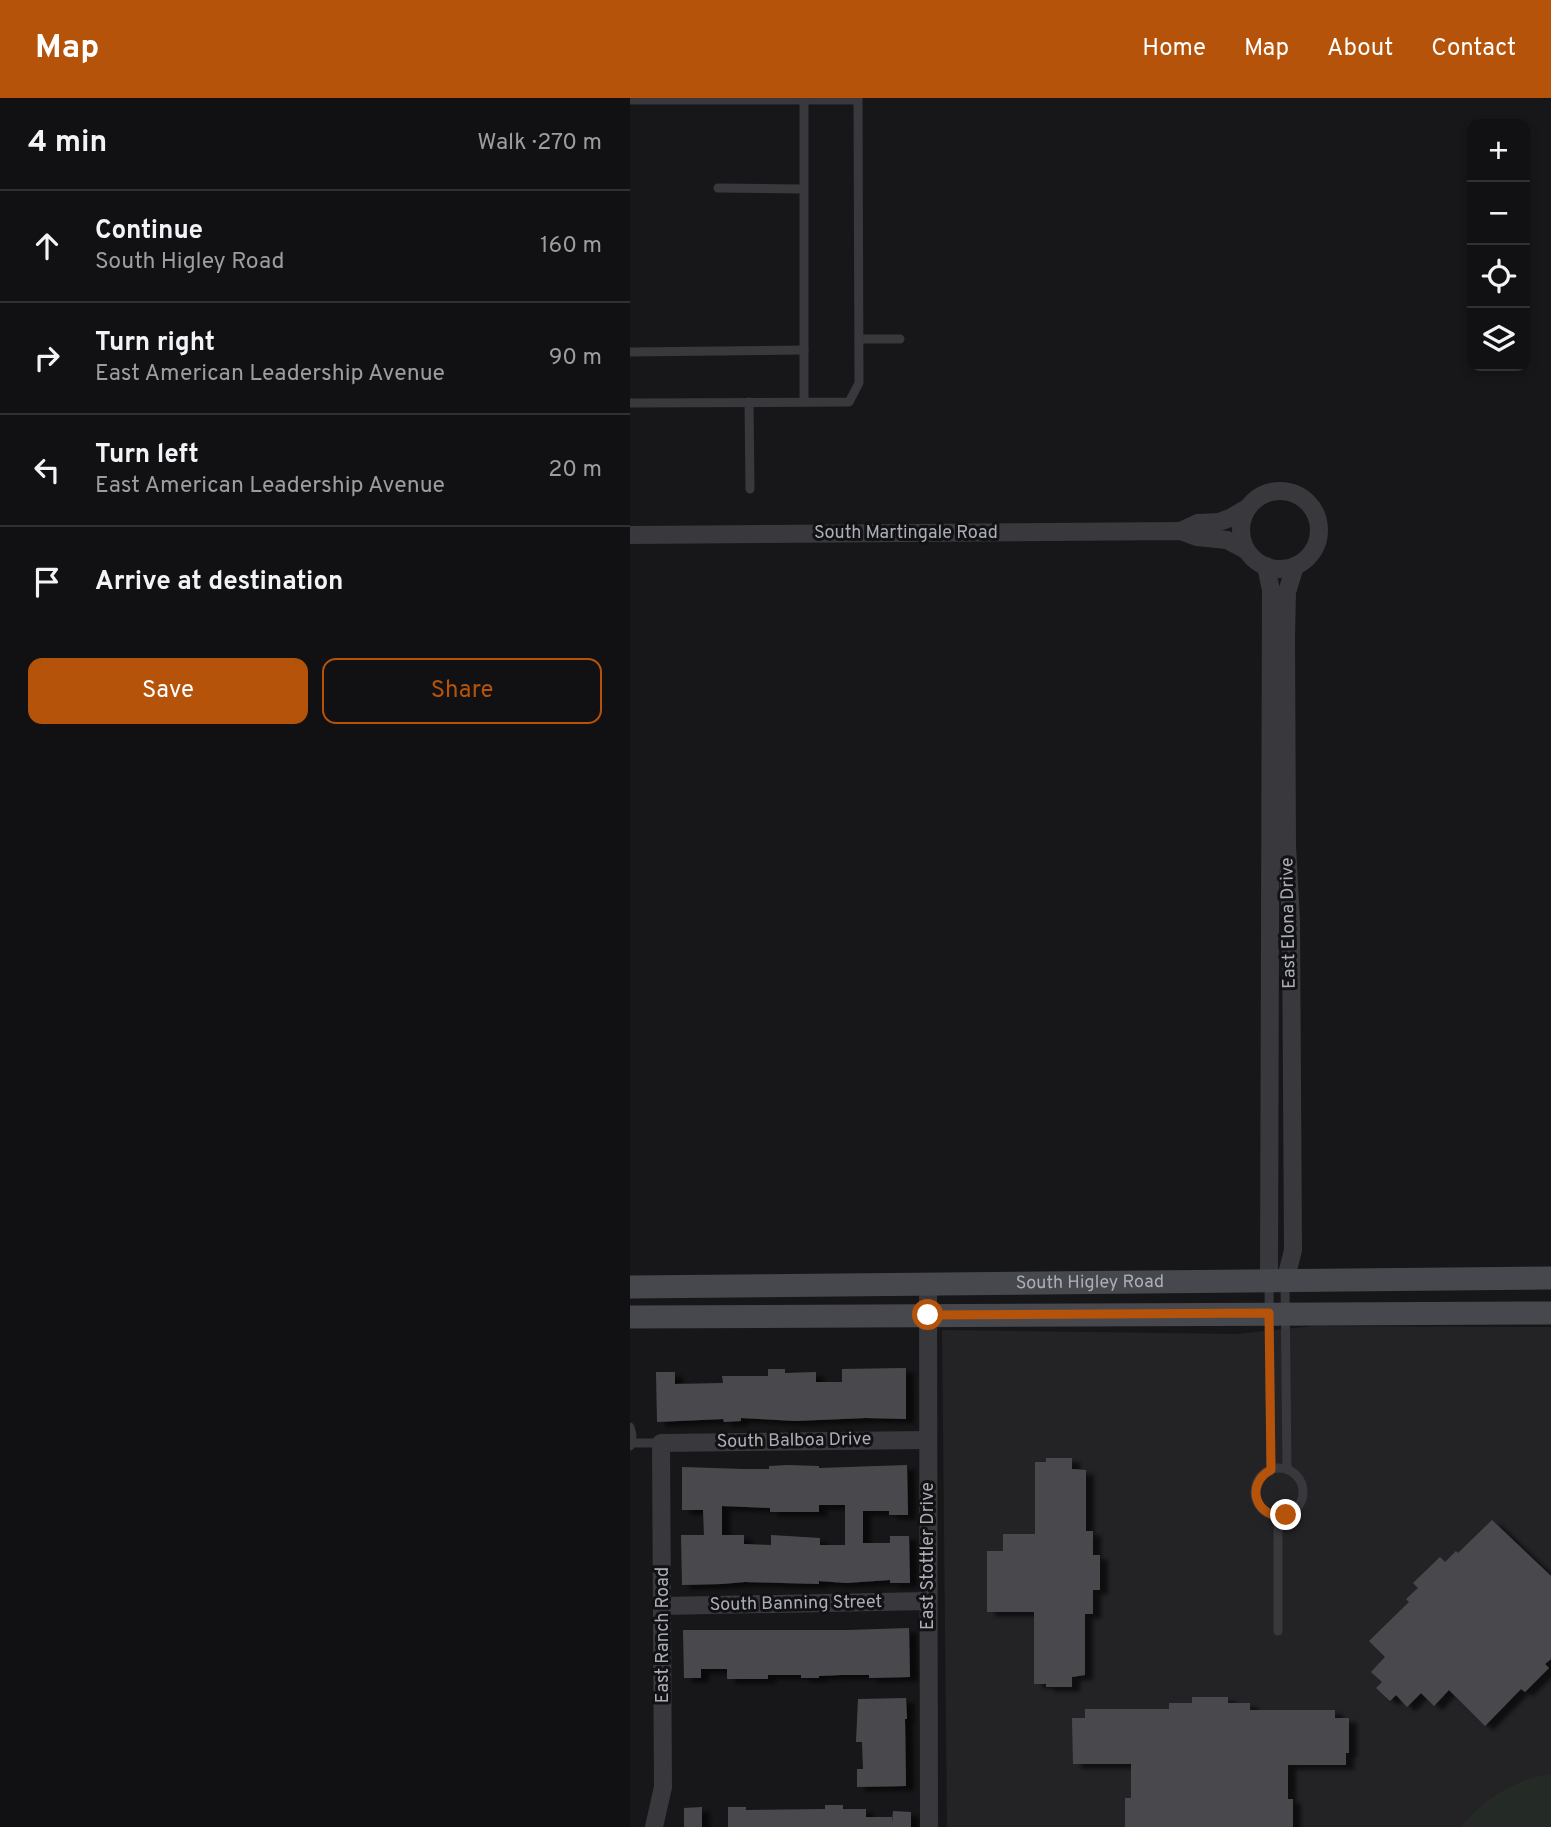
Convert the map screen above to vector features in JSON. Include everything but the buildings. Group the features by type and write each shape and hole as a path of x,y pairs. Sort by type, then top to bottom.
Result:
{"main road":[{"name":"South Higley Road","path":"630,1287 1551,1278"},
{"name":"South Higley Road","path":"630,1317 1551,1313"}],"street":[{"path":"1281,490 1294,493 1314,510 1318,535 1314,548 1295,566 1266,566 1246,550 1241,528 1247,508 1256,498 1268,492 1281,490"},
{"name":"South Martingale Road","path":"1181,531 1198,523 1219,522 1247,508"},
{"name":"South Martingale Road","path":"630,535 1181,531 1197,537 1227,540 1246,550"},
{"name":"East Elona Drive","path":"1266,566 1271,590 1277,1282"},
{"name":"East Elona Drive","path":"1277,1282 1293,1250 1286,638 1287,592 1295,566"},
{"name":"East Stottler Drive","path":"928,1285 929,1827"},
{"name":"South Balboa Drive","path":"661,1443 928,1440"},
{"name":"East Ranch Road","path":"654,1827 663,1787 661,1443"},
{"name":"South Banning Street","path":"663,1606 928,1601"}],"lane":[{"path":"804,99 804,402"},
{"path":"630,100 858,99 859,339 859,383 849,402 630,403"},
{"path":"718,188 803,188"},
{"path":"859,339 900,339"},
{"path":"630,352 804,350"},
{"path":"749,402 750,489"},
{"path":"1271,1470 1277,1282"},
{"path":"1277,1282 1287,1469"},
{"path":"630,1427 631,1445 661,1443"},
{"path":"1287,1469 1302,1485 1302,1500 1293,1512 1279,1517 1265,1512 1256,1500 1259,1479 1271,1470 1287,1469"},
{"path":"1279,1517 1279,1631"}],"shaded area":[{"path":"1314,1326 1551,1327 1551,1827 947,1827 942,1330 1237,1334"},
{"path":"1551,1774 1551,1827 1461,1827 1480,1807 1501,1792 1513,1785"}],"route":[{"path":"928,1315 1269,1313 1271,1470 1259,1479 1255,1493 1256,1500 1265,1512 1279,1517 1286,1515"}]}
